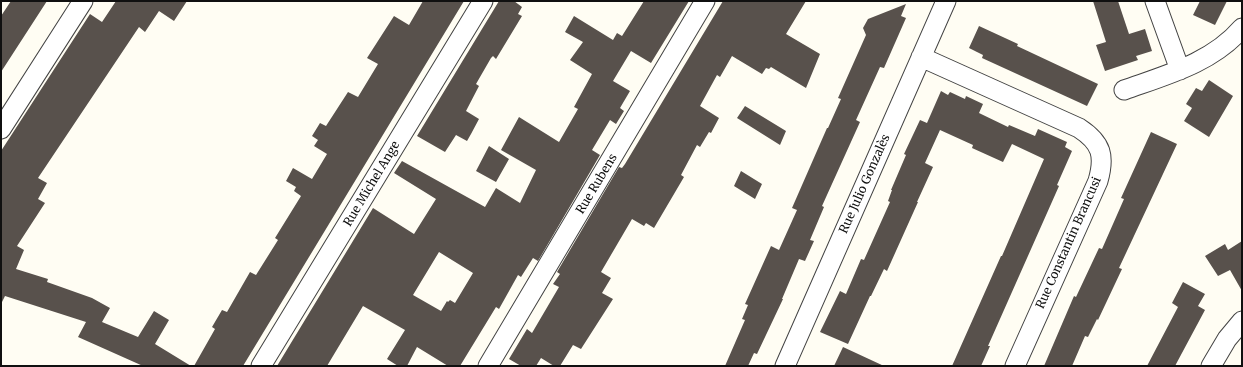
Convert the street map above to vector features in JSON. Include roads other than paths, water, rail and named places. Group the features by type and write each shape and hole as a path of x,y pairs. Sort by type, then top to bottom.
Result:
{"street":[{"path":"1,129 83,1"},
{"name":"Rue Michel Ange","path":"261,366 483,1"},
{"name":"Rue Rubens","path":"488,366 705,1"},
{"name":"Rue Julio Gonzalès","path":"785,366 946,1"},
{"path":"1155,1 1180,70"},
{"path":"1124,90 1196,63 1219,50 1242,28"},
{"name":"Rue Constantin Brancusi","path":"921,57 1079,128 1090,135 1098,145 1101,168 1098,181 1015,366"},
{"path":"1211,366 1227,339 1242,321"}]}
